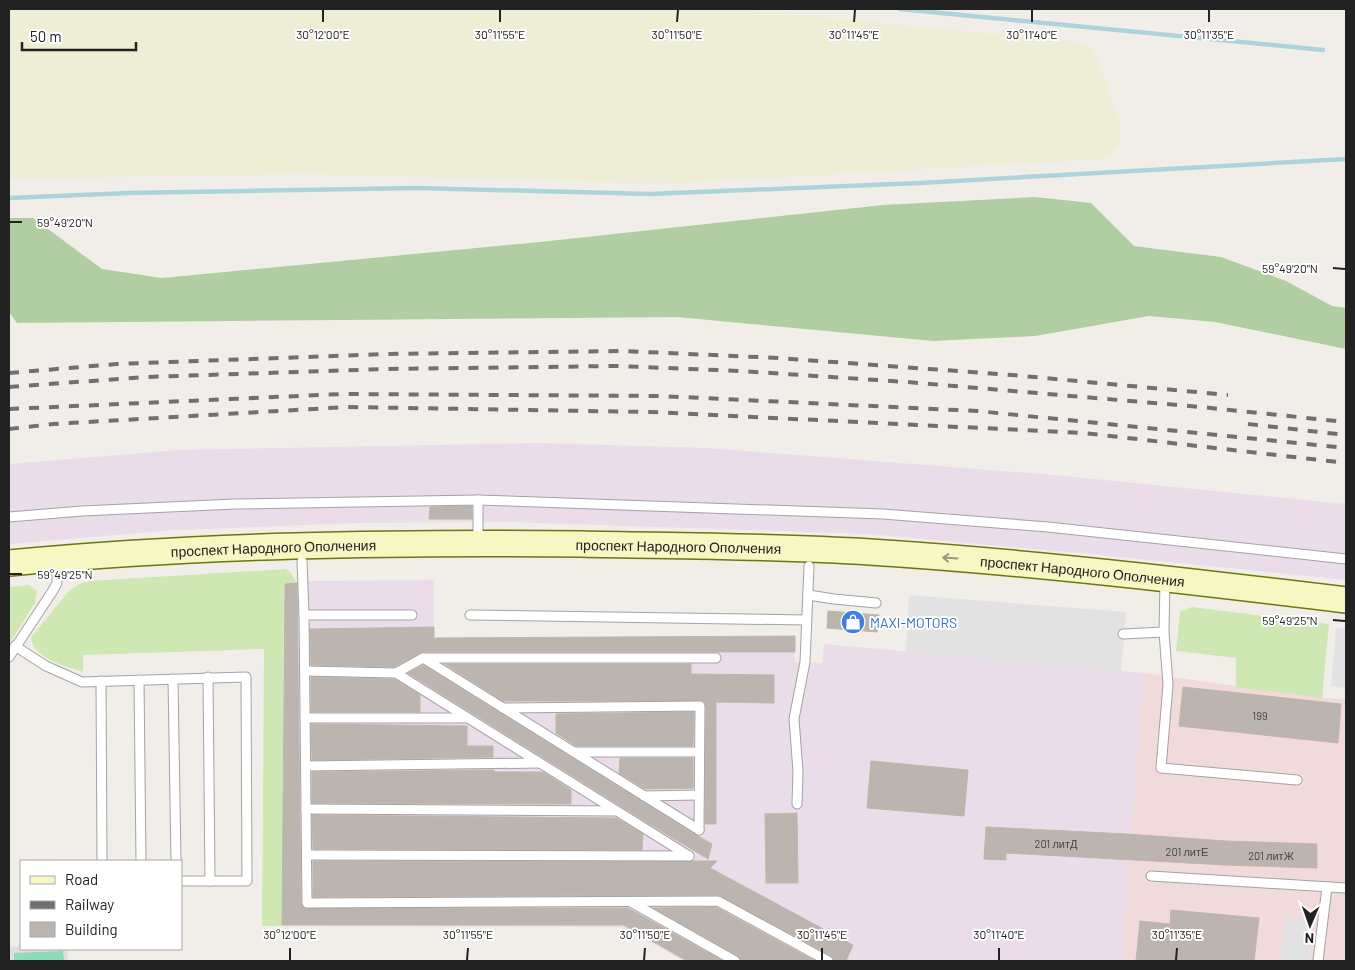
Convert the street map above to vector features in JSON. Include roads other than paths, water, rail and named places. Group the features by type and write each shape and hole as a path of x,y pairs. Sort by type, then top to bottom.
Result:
{"main road":[{"name":"проспект Народного Ополчения","path":"9,563 56,558 302,545 478,543 651,545 868,552 975,560 1165,586 1346,614"},
{"name":"проспект Народного Ополчения","path":"9,578 302,561 500,559 651,561 809,566 1165,586 1346,600"}],"lane":[{"path":"9,517 82,511 235,504 478,500 883,514 1048,527 1346,559"},
{"path":"478,500 478,543"},
{"path":"302,561 307,903 718,901 828,961"},
{"path":"797,804 798,771 794,719 805,662 809,566"},
{"path":"9,657 57,584 57,574"},
{"path":"1165,586 1164,632 1168,685 1161,768 1297,780"},
{"path":"808,595 834,600 876,603"},
{"path":"304,615 412,615"},
{"path":"470,615 806,620"},
{"path":"1123,634 1164,632"},
{"path":"15,646 46,666 80,681 246,677 247,881 182,881"},
{"path":"304,671 396,673 423,658 716,658"},
{"path":"423,658 503,708 574,752 644,796 699,830 700,706 503,708"},
{"path":"307,855 689,856 396,673"},
{"path":"208,678 210,881"},
{"path":"173,679 176,860"},
{"path":"139,680 141,860"},
{"path":"101,681 102,860"},
{"path":"305,718 468,718"},
{"path":"574,752 699,752"},
{"path":"306,766 540,763"},
{"path":"644,796 699,795"},
{"path":"306,810 616,811"},
{"path":"1151,876 1346,888"},
{"path":"1318,961 1327,887"},
{"path":"631,901 735,961"}],"waterway":[{"path":"900,9 1323,50"},
{"path":"9,198 129,193 417,188 650,194 920,183 1346,159"}],"railway":[{"path":"9,373 117,364 387,354 623,351 778,358 1012,375 1228,395"},
{"path":"9,387 145,377 387,369 617,366 740,371 907,382 1201,407 1346,422"},
{"path":"9,409 342,394 660,396 977,411 1346,448"},
{"path":"9,429 53,424 347,407 651,412 1084,433 1346,463"},
{"path":"1248,424 1346,435"}],"place":[{"name":"MAXI-MOTORS","path":"853,622"}]}
